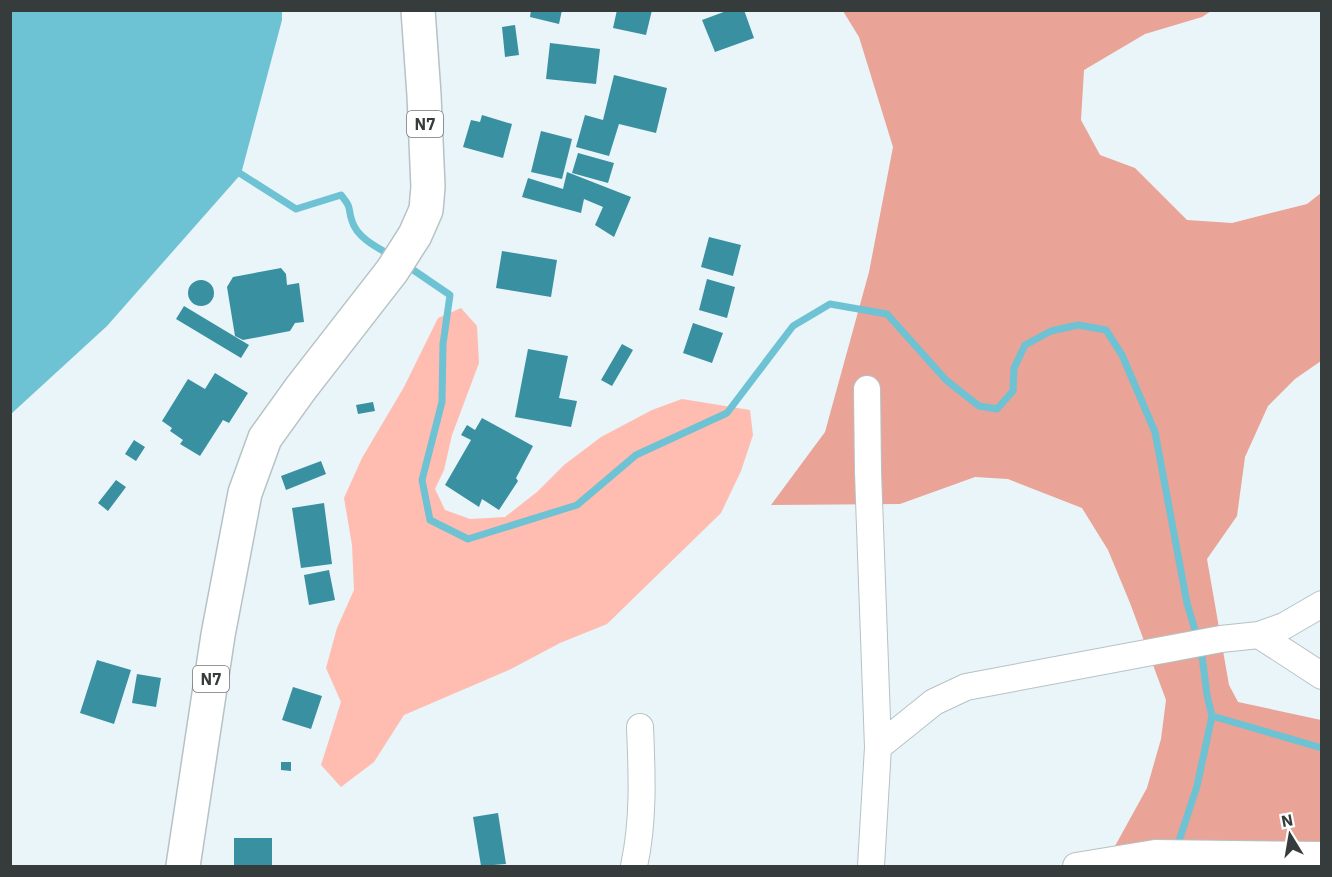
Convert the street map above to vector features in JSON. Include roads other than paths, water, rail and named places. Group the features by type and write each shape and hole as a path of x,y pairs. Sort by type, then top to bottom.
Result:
{"highway":[{"name":"N7","path":"183,867 218,635 245,493 265,438 392,271 416,235 426,210 428,187 418,10"}],"street":[{"path":"867,389 878,747 871,867"},
{"path":"878,747 934,702 966,687 1168,648 1259,635 1284,626 1322,604"},
{"path":"1259,635 1322,676"},
{"path":"634,867 638,851 642,779 640,727"},
{"path":"1076,867 1155,853 1322,855"}],"water":[{"path":"11,10 282,11 282,20 241,174 107,326 11,414"}],"waterway":[{"path":"241,174 296,209 341,195 348,206 358,233 392,256"},
{"path":"406,265 450,295 443,344 442,402 422,480 430,520 468,539 577,505 636,455 727,413 793,326 830,304 887,314 946,380 979,406 997,409 1013,391 1014,368 1025,345 1051,331 1078,325 1106,330 1122,355 1155,432 1187,603 1197,637"},
{"path":"1177,847 1197,786 1212,716 1201,648"},
{"path":"1212,716 1322,748"}]}
